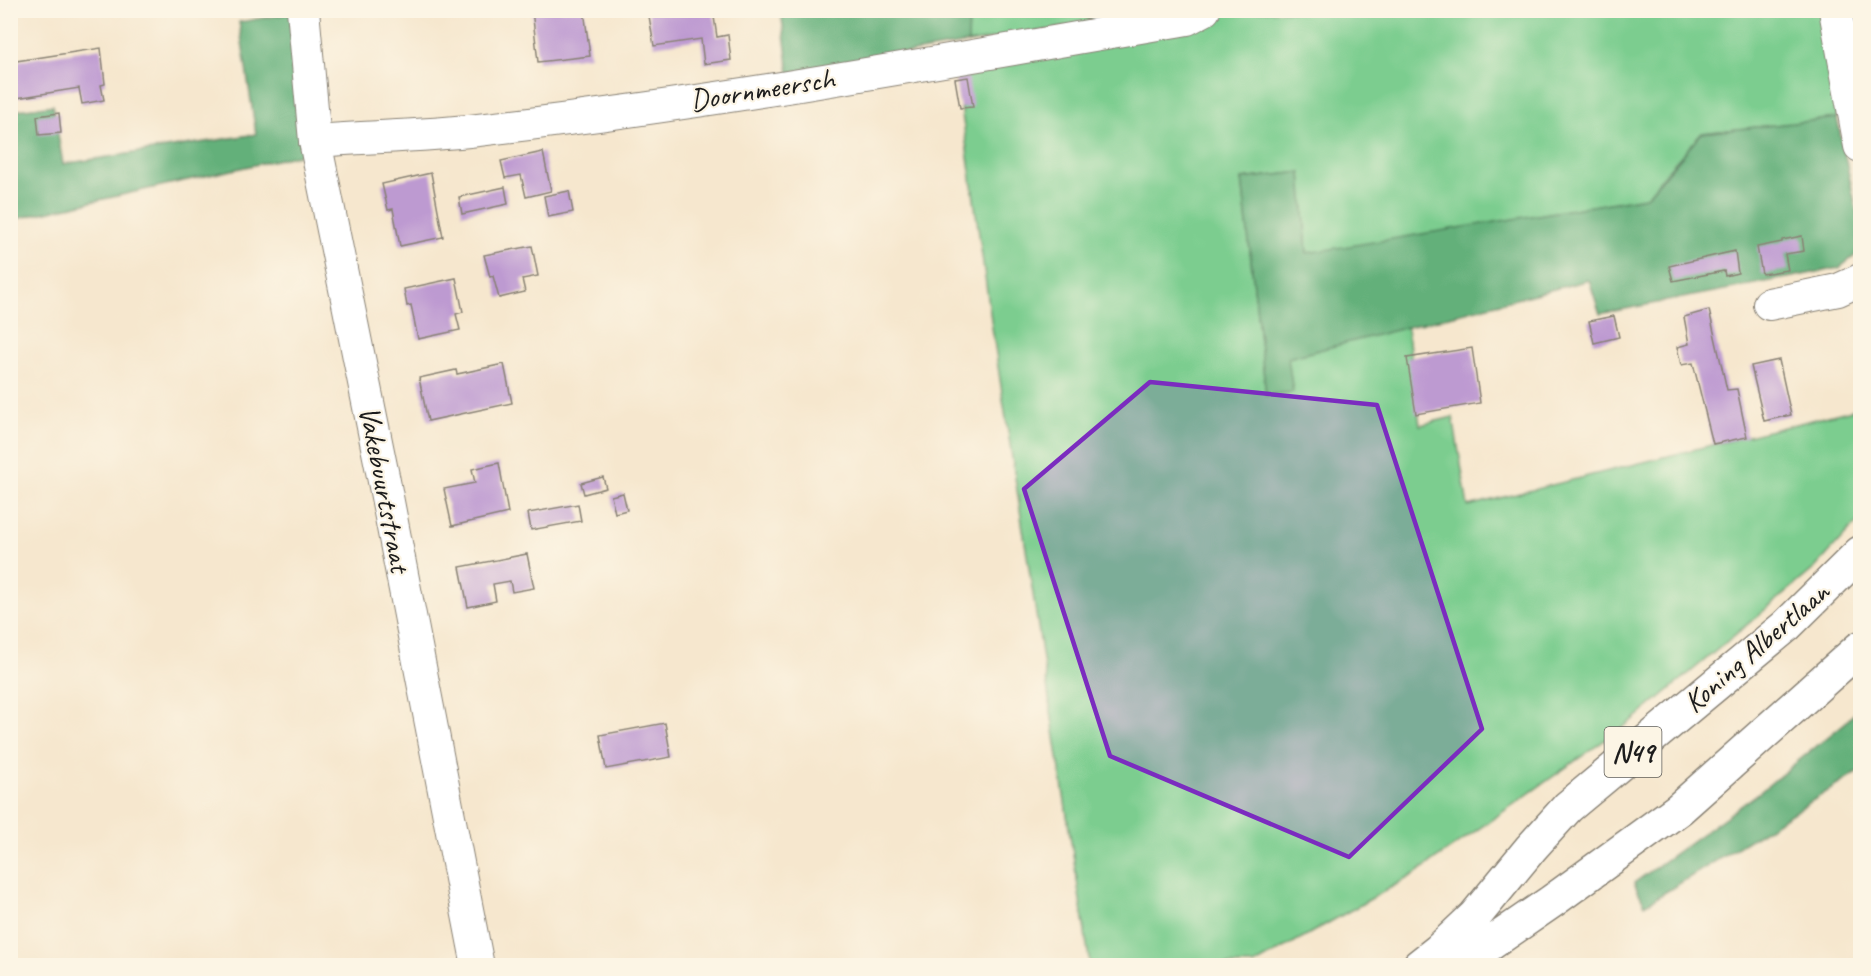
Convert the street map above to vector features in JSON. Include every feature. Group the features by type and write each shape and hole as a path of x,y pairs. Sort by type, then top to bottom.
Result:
{"highway":[{"name":"Koning Albertlaan","path":"1419,966 1475,916 1568,807 1786,626 1860,554"},
{"name":"N49","path":"1458,966 1679,809 1860,648"}],"street":[{"name":"Vakebuurtstraat","path":"303,10 315,141 388,500 478,966"},
{"name":"Doornmeersch","path":"315,141 476,130 793,86 1187,19 1204,10"},
{"path":"1835,10 1860,146"},
{"path":"1768,304 1838,290 1860,280"}],"highlighted area":[{"path":"1150,382 1377,405 1482,729 1349,857 1110,756 1024,489"}],"green space":[{"path":"781,11 969,11 968,43 789,73"},
{"path":"969,11 1165,11 968,43"},
{"path":"1226,11 1820,11 1837,118 1702,133 1646,197 1307,254 1301,172 1242,179 1266,395 1287,358 1407,327 1420,425 1453,417 1468,506 1860,408 1860,519 1815,568 1632,721 1413,875 1254,965 1090,965 993,334 956,71 1194,27"},
{"path":"292,13 303,154 11,220 11,111 53,105 63,164 256,134 239,22"},
{"path":"1837,118 1860,227 1856,255 1839,268 1600,314 1589,280 1288,358 1293,392 1266,395 1242,179 1301,172 1307,253 1646,197 1702,133"},
{"path":"1860,707 1860,771 1645,905 1634,883 1760,792 1846,722"}],"building":[{"path":"532,10 584,10 590,56 538,62"},
{"path":"648,10 713,10 717,37 728,35 731,60 704,64 701,39 654,46"},
{"path":"101,48 105,84 101,85 104,100 82,104 79,88 10,99 10,62"},
{"path":"968,77 973,107 960,108 955,79"},
{"path":"59,113 61,133 39,135 37,116"},
{"path":"543,152 551,191 526,197 521,175 505,178 501,161"},
{"path":"431,173 443,237 400,246 393,209 388,210 382,184"},
{"path":"505,187 508,204 462,214 459,197"},
{"path":"569,191 573,212 548,217 544,196"},
{"path":"1802,236 1804,251 1785,254 1788,270 1762,274 1757,247"},
{"path":"532,246 538,276 522,279 525,292 499,298 484,255"},
{"path":"1735,251 1738,273 1725,276 1724,271 1673,281 1669,266"},
{"path":"456,278 463,312 456,314 460,330 418,339 411,305 407,306 404,289"},
{"path":"1709,310 1727,390 1737,389 1747,437 1713,444 1693,363 1681,365 1677,347 1689,344 1684,317"},
{"path":"1614,316 1619,337 1594,343 1589,321"},
{"path":"1472,348 1480,403 1416,414 1407,358"},
{"path":"1779,360 1791,415 1764,421 1751,366"},
{"path":"504,364 512,403 428,421 419,378 456,370 457,374"},
{"path":"499,463 508,513 452,526 444,489 475,483 472,469"},
{"path":"603,477 606,488 584,494 581,483"},
{"path":"623,493 627,510 615,513 611,496"},
{"path":"578,504 581,521 531,530 528,513"},
{"path":"527,554 534,588 512,592 510,581 493,584 496,601 468,607 460,567"},
{"path":"665,723 671,757 606,769 600,735"}]}
